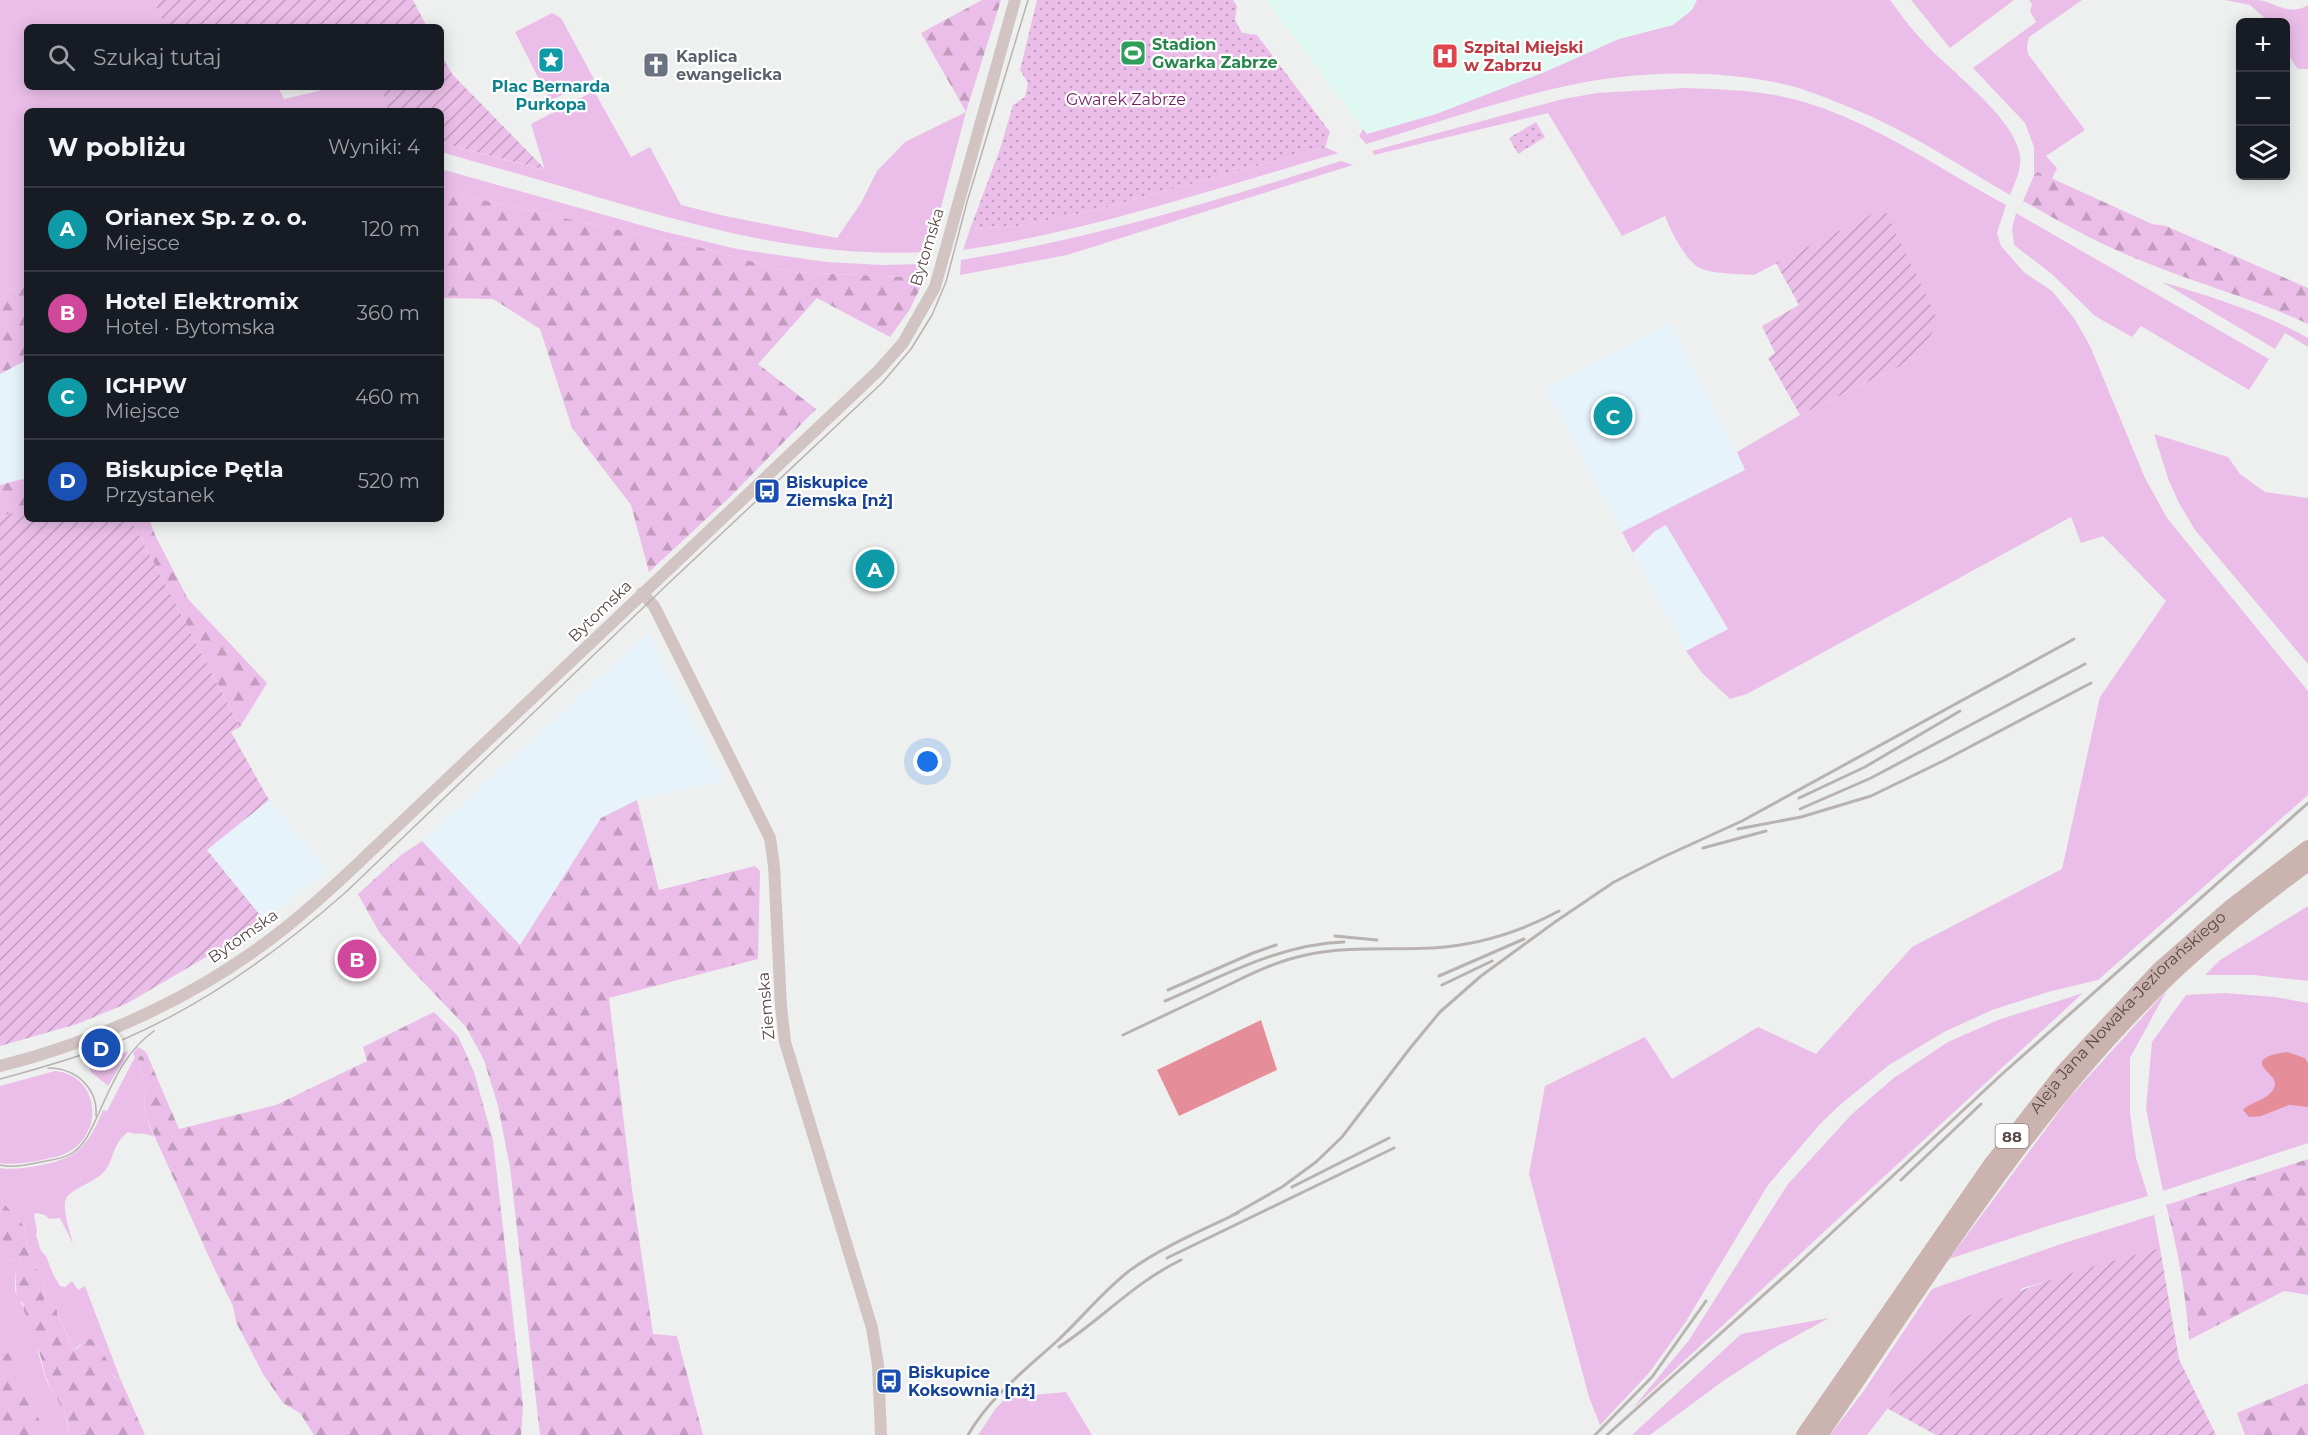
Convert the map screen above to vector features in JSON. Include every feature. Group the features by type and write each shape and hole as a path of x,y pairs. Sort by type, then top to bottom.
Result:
{"main road":[{"name":"Aleja Jana Nowaka-Jeziorańskiego","path":"1804,1435 1990,1166 2064,1071 2160,969 2231,907 2308,848"},
{"name":"Aleja Jana Nowaka-Jeziorańskiego","path":"1820,1435 2001,1173 2075,1078 2170,975 2240,915 2308,863"}],"street":[{"name":"Bytomska","path":"0,1066 53,1051 120,1026 207,982 254,951 302,914 878,371 903,343 935,287 1015,0"},
{"name":"Ziemska","path":"642,593 654,606 770,838 774,866 785,1042 870,1319 878,1365 881,1435"}],"shaded area":[{"name":"Szpital Miejski w Zabrzu","path":"1266,0 1697,0 1692,10 1673,25 1619,39 1545,72 1439,113 1367,134"},
{"path":"1670,322 1746,470 1622,532 1545,389"},
{"path":"24,362 24,479 0,485 0,374"},
{"path":"1666,525 1728,629 1686,651 1633,553 1655,531"},
{"path":"648,633 723,781 637,800 601,818 520,945 422,841"},
{"path":"269,800 328,870 264,920 207,849"},
{"path":"1261,1020 1277,1070 1179,1116 1157,1070"},
{"path":"2287,1052 2305,1058 2308,1063 2308,1107 2289,1105 2261,1116 2249,1117 2243,1110 2267,1096 2275,1085 2274,1079 2262,1064 2263,1061 2269,1056"}],"green space":[{"path":"0,0 153,0 165,24 24,24 24,90 280,90 284,99 323,90 382,90 387,108 24,108 24,288 10,290 0,287"},
{"path":"153,0 413,0 425,24 165,24"},
{"path":"982,0 1001,0 966,112 921,33"},
{"name":"Gwarek Zabrze","path":"1037,0 1233,0 1237,6 1235,20 1242,33 1257,35 1330,132 1325,147 1092,211 1017,226 970,229 1000,149 1013,105 1025,97 1028,83 1020,70"},
{"path":"1697,0 1890,0 1918,35 1993,109 2006,125 2015,140 2020,155 2018,175 2010,195 1912,137 1851,108 1792,86 1727,75 1641,75 1584,82 1509,100 1366,144 1359,136 1363,129 1367,134 1436,114 1545,72 1619,39 1673,25 1692,10"},
{"path":"1911,0 2014,0 1950,48"},
{"path":"2029,0 2082,0 2029,37 2027,46 2028,54 2085,130 2046,156 2057,168 2052,179 2039,172 2034,175 2034,147 2025,123 1973,68 2036,22 2030,11 2032,4"},
{"path":"2225,0 2258,0 2294,10 2308,5 2308,69 2298,69 2290,56 2290,18 2265,18 2250,5"},
{"name":"Plac Bernarda Purkopa","path":"552,13 561,18 594,79 550,101 515,32"},
{"path":"444,59 452,74 546,170 444,144 444,108 387,108 382,90 444,90"},
{"path":"1685,88 1757,92 1810,104 1840,115 1897,142 2006,205 1997,233 2001,246 2025,273 2052,291 2074,318 2090,346 2145,478 2167,518 2308,691 2308,795 2098,980 2048,992 1992,1010 1944,1032 1889,1065 1841,1104 1820,1124 1768,1185 1685,1323 1649,1373 1600,1425 1589,1397 1529,1174 1545,1086 1645,1037 1672,1079 1758,1027 1816,1054 1912,947 2062,869 2100,697 2166,601 2103,536 2081,543 2071,517 1747,694 1730,699 1702,673 1686,651 1728,629 1666,525 1655,531 1633,553 1622,532 1745,470 1737,452 1800,415 1921,356 1884,208 1754,275 1721,273 1702,269 1691,261 1675,238 1665,216 1622,236 1548,113 1374,155 1372,151 1563,99 1597,93"},
{"path":"594,91 631,157 650,147 681,205 837,238 861,203 877,171 905,142 966,112 939,215 924,252 878,253 832,250 742,235 652,213 444,153 444,144 545,170 531,124"},
{"path":"1536,122 1545,137 1518,154 1509,138"},
{"path":"1325,147 1338,153 1199,195 1105,220 1011,242 963,250 970,229 1017,226 1092,211"},
{"path":"1341,161 1353,165 1067,255 960,275 961,260 1058,241 1153,218"},
{"path":"444,170 658,230 737,249 826,262 920,264 925,278 791,272 702,248 444,192"},
{"path":"2038,172 2152,224 2166,226 2308,288 2308,324 2266,306 2122,253 2023,201 2034,175"},
{"path":"444,192 702,248 791,272 925,278 910,309 890,337 817,298 758,364 816,409 731,496 649,572 631,505 572,428 540,329 493,299 444,298"},
{"path":"1884,208 1938,320 1921,356 1800,415 1768,358 1775,353 1762,326 1799,305 1776,263"},
{"path":"2016,213 2269,359 2249,390 2141,326 2132,337 2095,316 2053,275 2014,245 2012,229"},
{"path":"2162,282 2218,299 2273,320 2308,338 2308,347 2285,333 2275,349"},
{"path":"0,287 10,290 24,288 24,362 0,374"},
{"path":"2154,434 2228,457 2240,474 2265,492 2308,498 2308,664 2195,530 2169,481"},
{"path":"24,479 24,509 0,517 0,485"},
{"path":"24,509 24,522 133,522 240,727 231,732 269,800 207,850 264,920 237,939 126,1004 77,1024 0,1046 0,517"},
{"path":"133,522 150,522 188,599 267,683 240,727"},
{"path":"637,800 659,890 755,866 760,871 758,959 609,998 631,1182 653,1334 677,1336 703,1435 540,1435 510,1167 498,1106 484,1060 466,1027 379,932 358,894 401,855 422,841 520,945 601,818"},
{"path":"2308,906 2308,981 2253,975 2205,975 2220,960"},
{"path":"2167,990 2130,1058 2130,1113 2136,1158 2148,1196 1949,1259 2069,1098"},
{"path":"2083,993 1632,1409 1689,1340 1788,1184 1852,1114 1895,1077 1948,1042 1998,1020"},
{"path":"2225,993 2275,997 2308,1003 2308,1143 2163,1191 2146,1109 2152,1042 2186,995"},
{"path":"434,1012 458,1036 474,1072 493,1140 523,1405 521,1435 314,1435 300,1413 283,1403 263,1374 236,1322 233,1306 145,1115 144,1085 138,1058 146,1052 179,1129 276,1105 367,1061 363,1047"},
{"path":"138,1047 146,1052 138,1058 144,1085 145,1115 154,1137 128,1132 117,1145 107,1168 67,1198 65,1213 73,1244 60,1218 49,1219 45,1215 36,1213 34,1216 41,1251 46,1256 60,1286 65,1287 72,1281 78,1290 85,1286 119,1380 109,1371 107,1359 94,1340 87,1340 73,1350 57,1316 57,1310 44,1300 45,1288 27,1247 24,1226 0,1199 0,1168 9,1169 51,1163 72,1155 79,1149 92,1133 103,1110 107,1111 135,1057 133,1053"},
{"path":"129,1051 108,1086 91,1072 88,1065"},
{"path":"55,1071 69,1075 80,1082 88,1092 92,1103 89,1129 72,1150 64,1154 23,1163 0,1163 0,1086"},
{"path":"2308,1159 2308,1295 2284,1291 2189,1340 2181,1272 2166,1205"},
{"path":"0,1199 24,1226 27,1247 45,1288 44,1300 57,1310 57,1316 73,1350 87,1339 94,1340 108,1361 113,1375 119,1380 120,1378 145,1435 70,1435 64,1413 48,1382 38,1350 31,1342 29,1321 23,1303 17,1299 15,1269 21,1266 20,1258 3,1262 0,1260"},
{"path":"2154,1215 2160,1248 2023,1288 1884,1406 1888,1408 1867,1435 1830,1435 1863,1392 1932,1289 2061,1244"},
{"path":"2160,1248 2179,1359 2216,1435 1936,1435 1883,1406 1920,1353 1945,1331 1973,1313 2002,1298 2064,1275"},
{"path":"20,1258 21,1266 15,1270 15,1290 29,1320 46,1380 63,1407 70,1435 49,1435 26,1398 9,1353 0,1359 0,1260 3,1262"},
{"path":"1829,1318 1772,1349 1723,1381 1650,1435 1632,1435 1741,1334"},
{"path":"9,1352 26,1398 49,1435 0,1435 0,1359"},
{"path":"2308,1383 2308,1435 2245,1435 2237,1413"},
{"path":"1015,1389 1021,1396 1066,1392 1092,1435 978,1435 996,1408"}],"tram line":[{"path":"0,1079 92,1051 152,1026 240,975 321,914 882,383 911,349 932,315 946,282 967,202 1028,0"},
{"path":"0,1165 20,1166 53,1160 65,1157 77,1149 88,1136 127,1058 154,1031"},
{"path":"48,1068 68,1072 83,1082 93,1097 96,1116"}],"railway":[{"path":"1231,1216 1282,1187 1316,1162 1342,1137 1440,1012 1481,976 1555,922 1614,882 1742,821 2074,639"},
{"path":"1800,809 1871,778 2085,664"},
{"path":"1738,829 1801,817 1871,796 2091,683"},
{"path":"1799,798 1865,767 1960,711"},
{"path":"1607,1435 1796,1266 2001,1075 2308,803"},
{"path":"1703,848 1766,831"},
{"path":"1123,1035 1253,973 1295,958 1338,950 1433,948 1466,944 1514,931 1559,911"},
{"path":"1335,936 1377,940"},
{"path":"1439,976 1524,939"},
{"path":"1165,1001 1275,955 1320,944 1344,942"},
{"path":"1168,990 1276,945"},
{"path":"1442,985 1492,961"},
{"path":"1901,1180 1981,1104"},
{"path":"1292,1187 1389,1138"},
{"path":"1167,1258 1394,1148"},
{"path":"968,1435 1008,1385 1129,1271 1167,1247 1238,1213"},
{"path":"1059,1347 1149,1279 1181,1260"},
{"path":"1595,1435 1652,1377 1706,1301"}],"place":[{"name":"Stadion Gwarka Zabrze","path":"1133,53"},
{"name":"Szpital Miejski w Zabrzu","path":"1445,56"},
{"name":"Plac Bernarda Purkopa","path":"551,60"},
{"name":"Kaplica ewangelicka","path":"656,65"},
{"name":"ICHPW","path":"1613,416"},
{"name":"Biskupice Ziemska [nż]","path":"767,491"},
{"name":"Orianex Sp. z o. o.","path":"875,569"},
{"name":"Hotel Elektromix","path":"357,959"},
{"name":"Biskupice Pętla","path":"101,1048"},
{"name":"Biskupice Koksownia [nż]","path":"889,1381"}]}
